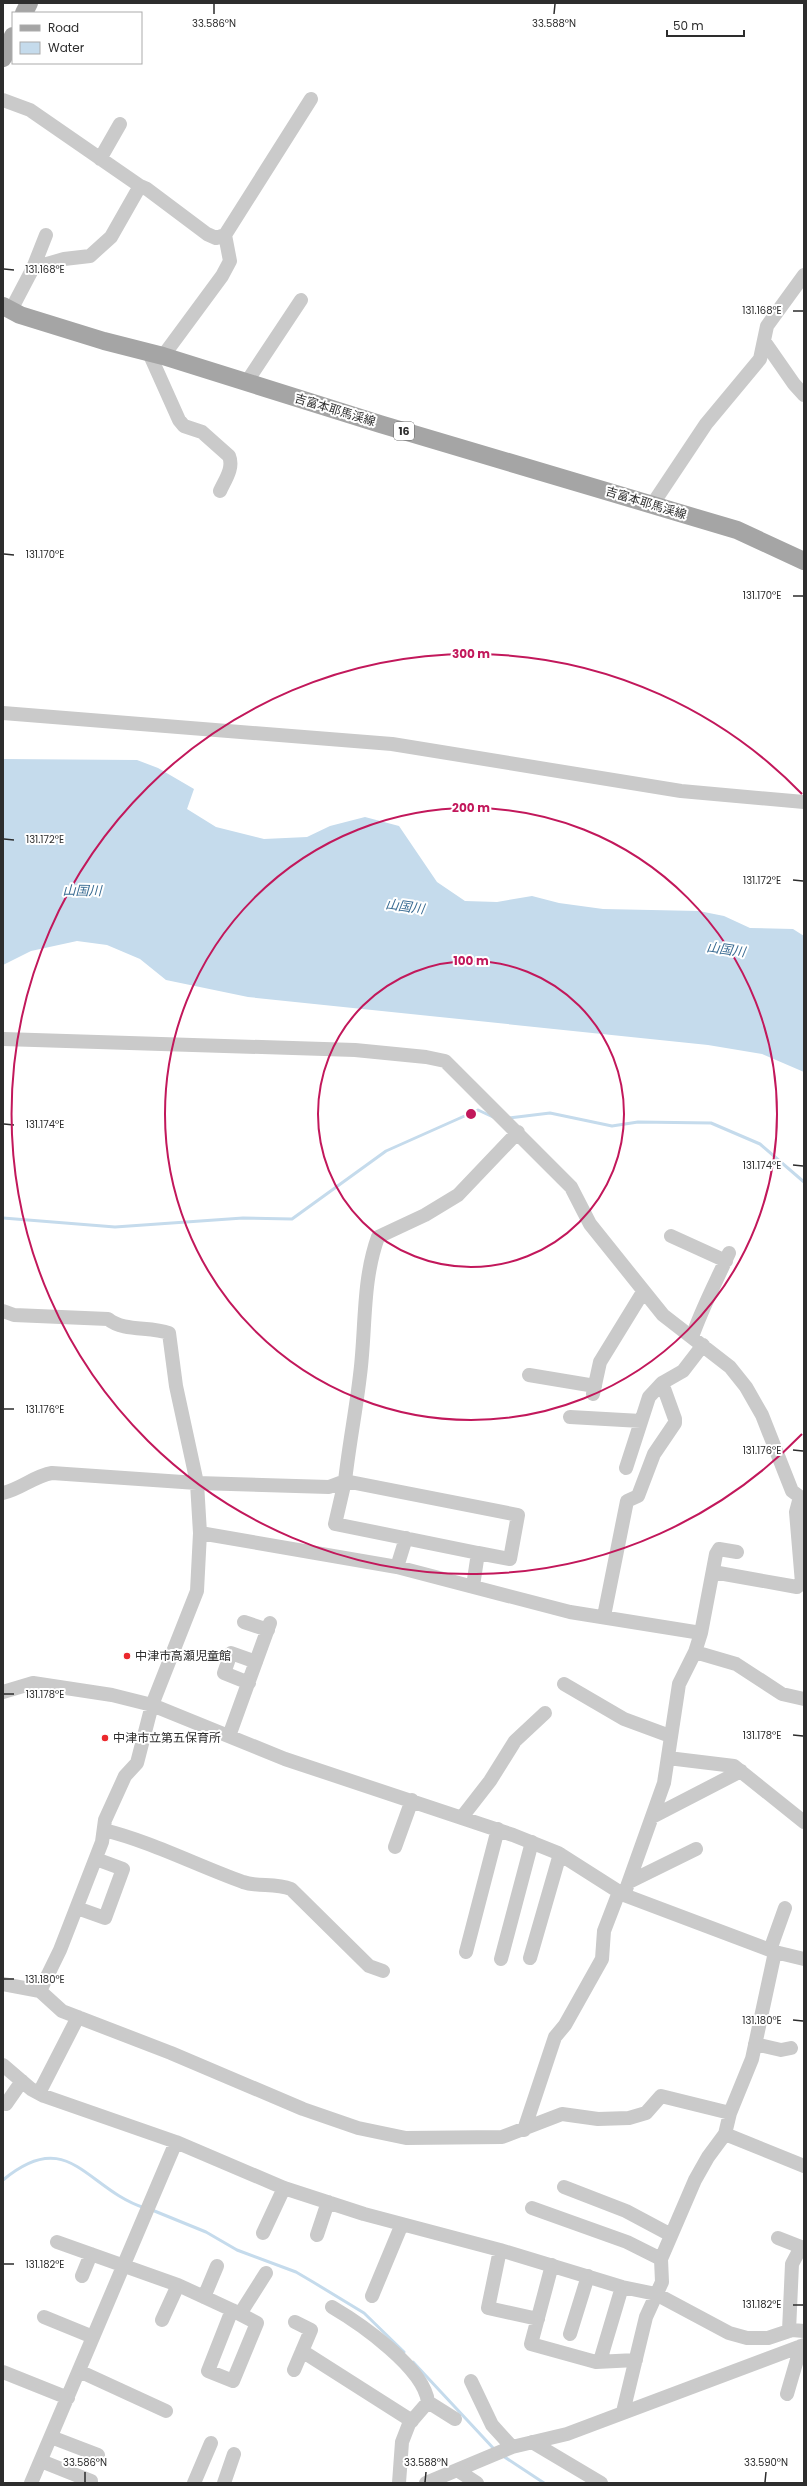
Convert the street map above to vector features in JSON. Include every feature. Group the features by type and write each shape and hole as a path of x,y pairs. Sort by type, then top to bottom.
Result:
{"main road":[{"path":"24,12 29,3"},
{"path":"3,58 12,38"},
{"name":"吉富本耶馬渓線","path":"7,308 68,330 156,355 737,530 804,561"}],"street":[{"path":"3,100 30,110 100,159 140,186 147,189 206,234 216,238 225,235 311,99"},
{"path":"100,159 120,124"},
{"path":"33,268 64,259 90,256 111,237 140,186"},
{"path":"7,308 33,268 46,234"},
{"path":"220,491 230,470 231,461 229,456 202,432 184,426 179,420 156,355 222,276 230,261 225,235"},
{"path":"652,505 706,424 760,359 767,326 804,275"},
{"path":"246,383 301,300"},
{"path":"764,341 794,384 804,395"},
{"path":"3,714 392,744 681,791 804,802"},
{"path":"3,1039 280,1046 354,1050 426,1057 445,1061 518,1132 571,1187 590,1224 643,1292 663,1315 730,1367 746,1387 762,1415 792,1491 802,1499 796,1512 802,1583 797,1586 713,1572"},
{"path":"3,1493 13,1490 38,1476 52,1473 197,1483 329,1487 345,1481 518,1515 510,1559 335,1524 345,1481 360,1374 362,1330 371,1255 378,1236 425,1215 458,1195 518,1132"},
{"path":"670,1236 727,1257 712,1291 703,1306 692,1337"},
{"path":"529,1375 594,1390 600,1362 643,1292"},
{"path":"3,1311 14,1315 108,1319 116,1326 160,1330 169,1333 176,1386 197,1483 200,1533 197,1591 152,1705 137,1763 125,1776 105,1820 104,1830 96,1859 60,1950 40,1991"},
{"path":"626,1468 649,1397 662,1383 682,1371 703,1345"},
{"path":"604,1616 627,1501 638,1496 654,1454 674,1423 675,1419 662,1383"},
{"path":"570,1417 641,1421"},
{"path":"200,1533 397,1566 570,1612 604,1616 701,1633"},
{"path":"397,1566 406,1538"},
{"path":"524,2130 555,2037 565,2025 602,1959 604,1931 624,1889 664,1783 678,1684 695,1652 701,1633 719,1549 737,1552"},
{"path":"473,1586 478,1553"},
{"path":"228,1736 269,1626 244,1622"},
{"path":"695,1652 736,1664 782,1694 804,1700"},
{"path":"249,1683 224,1673 231,1653 256,1662"},
{"path":"3,1692 33,1683 112,1695 152,1705 285,1759 462,1816 532,1842 560,1854 624,1889 773,1951 804,1959"},
{"path":"564,1684 624,1720 670,1736"},
{"path":"462,1816 490,1781 515,1740 545,1713"},
{"path":"668,1758 734,1766 804,1822"},
{"path":"652,1817 740,1771"},
{"path":"395,1847 412,1800"},
{"path":"466,1952 498,1829"},
{"path":"104,1830 132,1837 245,1882 281,1885 291,1889 369,1966 383,1971"},
{"path":"501,1959 532,1842"},
{"path":"624,1889 696,1849"},
{"path":"530,1958 560,1854"},
{"path":"77,1908 105,1918 123,1869 96,1859"},
{"path":"622,2412 646,2317 662,2282 661,2259 695,2180 708,2157 725,2134 730,2113 752,2059 773,1951 785,1908"},
{"path":"3,1984 40,1991 62,2011 171,2053 303,2109 358,2128 406,2138 462,2139 502,2137 524,2130 562,2114 598,2119 629,2118 646,2113 661,2096 730,2113"},
{"path":"39,2093 78,2017"},
{"path":"755,2044 781,2050 791,2048"},
{"path":"3,2065 39,2093 176,2142 284,2188 402,2224 552,2265 622,2287 656,2294 729,2333 747,2338 768,2338 789,2331 804,2331"},
{"path":"6,2104 22,2081"},
{"path":"725,2134 804,2166"},
{"path":"31,2483 176,2142"},
{"path":"564,2187 626,2211 671,2235"},
{"path":"263,2233 284,2188"},
{"path":"317,2235 328,2202"},
{"path":"532,2208 627,2242 661,2259"},
{"path":"372,2296 402,2224"},
{"path":"778,2238 801,2247 792,2264 789,2331"},
{"path":"57,2242 178,2285 236,2312 266,2273"},
{"path":"500,2250 488,2308 538,2319"},
{"path":"82,2276 91,2254"},
{"path":"552,2265 531,2344 600,2362 636,2360"},
{"path":"204,2297 217,2266"},
{"path":"570,2334 588,2276"},
{"path":"162,2320 178,2285"},
{"path":"600,2362 622,2287"},
{"path":"332,2307 357,2322 402,2360 427,2392 428,2402 412,2421 402,2442 399,2483"},
{"path":"44,2317 93,2338"},
{"path":"294,2370 311,2330 295,2322"},
{"path":"787,2394 803,2345"},
{"path":"426,2483 512,2447 567,2434 803,2345"},
{"path":"302,2351 412,2421"},
{"path":"79,2371 166,2411"},
{"path":"3,2372 68,2398"},
{"path":"471,2382 492,2426 512,2447"},
{"path":"428,2402 455,2419"},
{"path":"51,2437 98,2455"},
{"path":"194,2483 211,2442"},
{"path":"532,2442 601,2483"},
{"path":"224,2483 234,2454"},
{"path":"41,2461 92,2481 91,2483"},
{"path":"457,2470 477,2483"}],"water":[{"name":"山国川","path":"3,759 137,760 158,768 194,789 187,809 216,827 264,839 307,837 330,826 365,817 399,826 437,882 465,901 497,902 532,896 559,903 603,909 699,911 724,916 750,928 793,929 804,936 804,1072 762,1054 708,1045 248,997 166,980 140,959 107,945 77,941 31,951 3,965"}],"waterway":[{"path":"3,1218 115,1227 243,1218 292,1219 386,1151 478,1110 493,1117"},
{"path":"509,1118 550,1113 612,1126 638,1122 711,1123 760,1144 804,1182"},
{"path":"3,2180 26,2165 45,2158 61,2160 77,2166 107,2188 125,2199 145,2208"},
{"path":"152,2210 206,2232 237,2250 296,2272 364,2313 404,2352"},
{"path":"413,2362 495,2450"},
{"path":"503,2456 544,2483"}],"place":[{"name":"中津市高瀬児童館","path":"127,1656"},
{"name":"中津市立第五保育所","path":"105,1738"}]}
